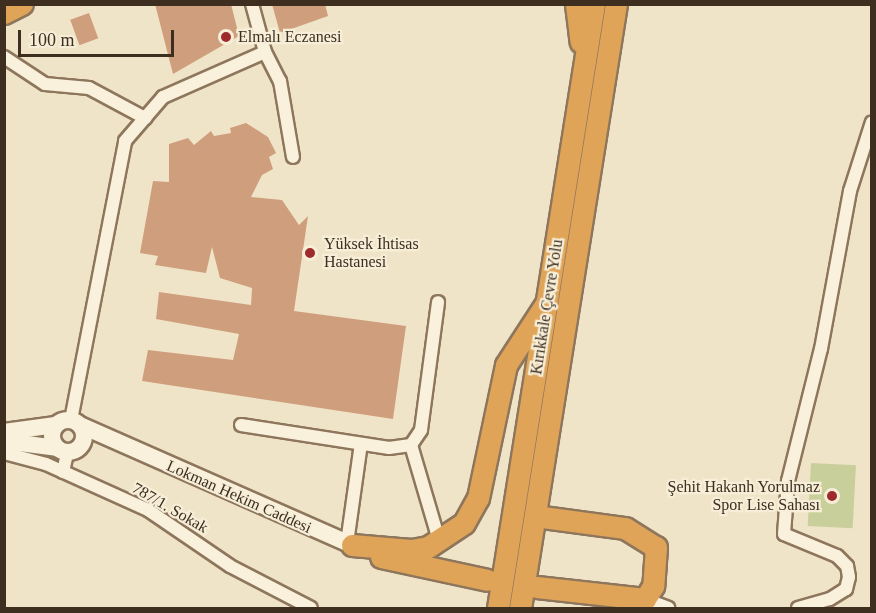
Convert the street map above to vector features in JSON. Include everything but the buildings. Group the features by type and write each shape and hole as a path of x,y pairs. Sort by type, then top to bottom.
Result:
{"highway":[{"path":"4,13 22,4"},
{"path":"576,4 584,68"},
{"name":"Kırıkkale Çevre Yolu","path":"498,609 594,4"},
{"name":"Kırıkkale Çevre Yolu","path":"520,609 616,4"},
{"path":"349,544 411,550 439,540 473,511 500,381 549,299"},
{"path":"535,516 625,528 650,538 657,559 651,594 645,599 537,587"},
{"path":"439,540 440,556 452,574"},
{"path":"349,544 452,574 487,580"}],"street":[{"path":"252,4 265,52 280,81 293,157"},
{"path":"63,472 62,450 52,435 69,423 125,141 164,97 265,52"},
{"path":"4,57 45,84 88,88 145,118"},
{"path":"798,609 830,599 846,590 849,577 848,566 837,556 784,534 788,481 821,349 850,191 872,122"},
{"path":"411,445 421,430 438,302"},
{"path":"4,432 69,423"},
{"path":"69,423 83,444"},
{"name":"Lokman Hekim Caddesi","path":"69,423 349,544"},
{"path":"241,425 361,444 411,445"},
{"path":"4,441 62,450 83,444 126,446"},
{"path":"349,544 361,444"},
{"path":"411,445 439,540"},
{"name":"787/1. Sokak","path":"4,453 17,455 63,472 147,510 230,566 311,609"},
{"path":"645,599 668,609"}],"green space":[{"name":"Şehit Hakanh Yorulmaz Spor Lise Sahası","path":"811,463 856,465 853,528 808,526"}],"place":[{"name":"Elmalı Eczanesi","path":"226,37"},
{"name":"Yüksek İhtisas Hastanesi","path":"310,253"},
{"name":"Şehit Hakanh Yorulmaz Spor Lise Sahası","path":"832,496"}]}
